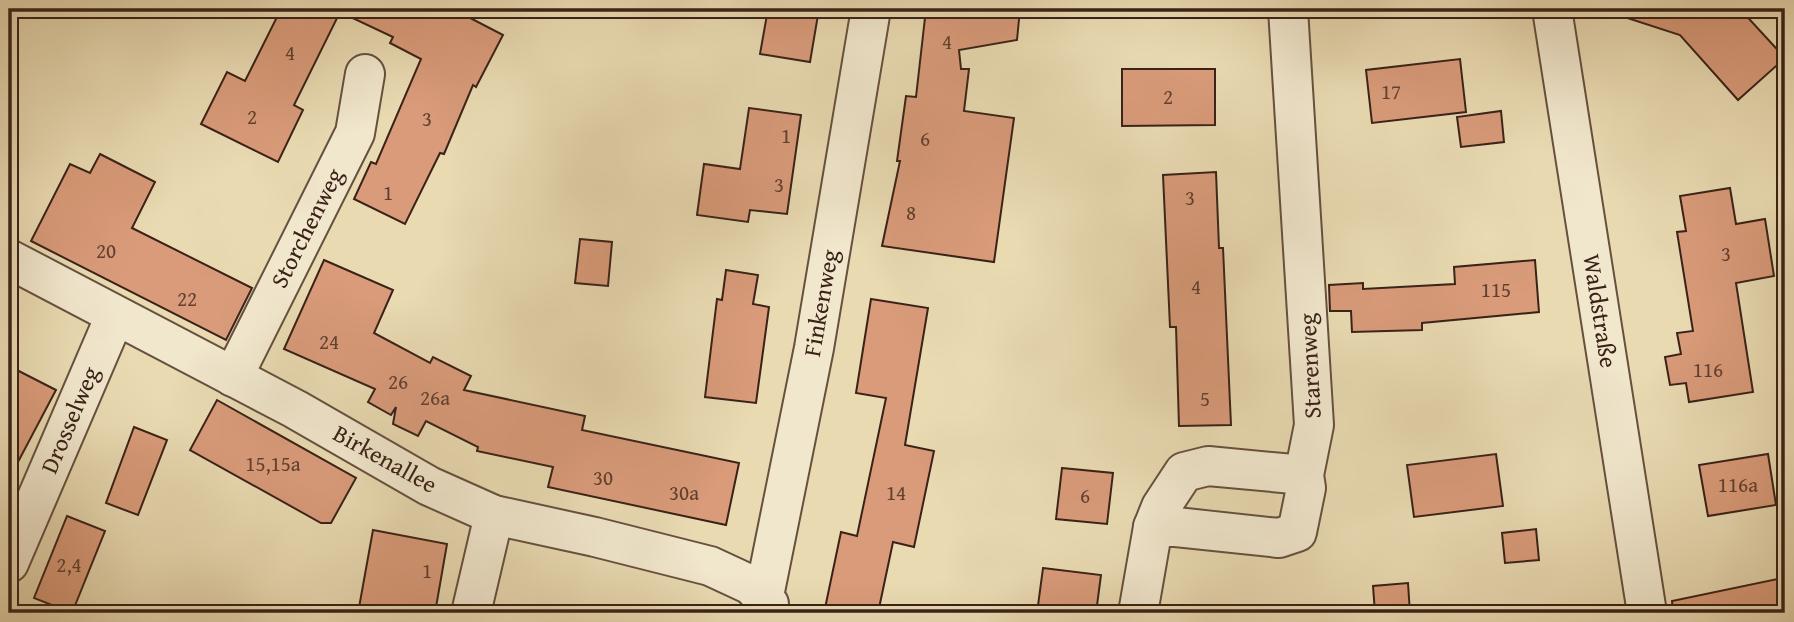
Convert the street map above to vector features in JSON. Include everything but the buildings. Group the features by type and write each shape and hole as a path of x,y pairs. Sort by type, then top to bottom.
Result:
{"street":[{"name":"Finkenweg","path":"766,605 814,348 872,9"},
{"name":"Starenweg","path":"1153,527 1279,538 1297,532 1314,425 1288,9"},
{"name":"Waldstraße","path":"1552,9 1647,613"},
{"name":"Storchenweg","path":"233,377 355,133 365,74"},
{"name":"Birkenallee","path":"9,259 306,415 429,486 494,515 710,566 751,584 766,605"},
{"name":"Drosselweg","path":"9,563 115,316"},
{"path":"1138,613 1153,527 1161,508 1184,472 1208,466 1304,475"},
{"path":"471,613 494,515"}]}
